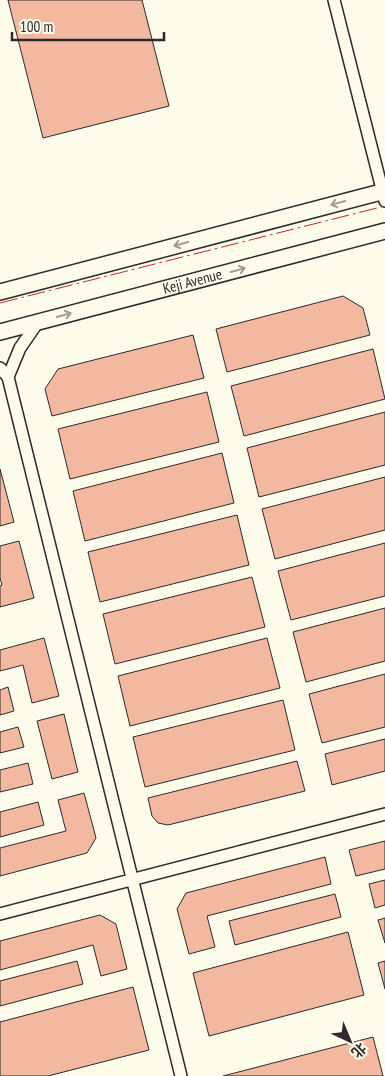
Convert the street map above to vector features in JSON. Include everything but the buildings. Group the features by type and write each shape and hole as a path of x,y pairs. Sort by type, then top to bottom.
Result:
{"main road":[{"path":"0,292 384,195"},
{"name":"Keji Avenue","path":"0,332 385,231"}],"street":[{"path":"334,0 384,195"},
{"path":"8,376 20,348 38,322"},
{"path":"0,368 8,376 181,1076"},
{"path":"0,914 385,814"}],"power":[{"path":"0,303 385,206"}]}
